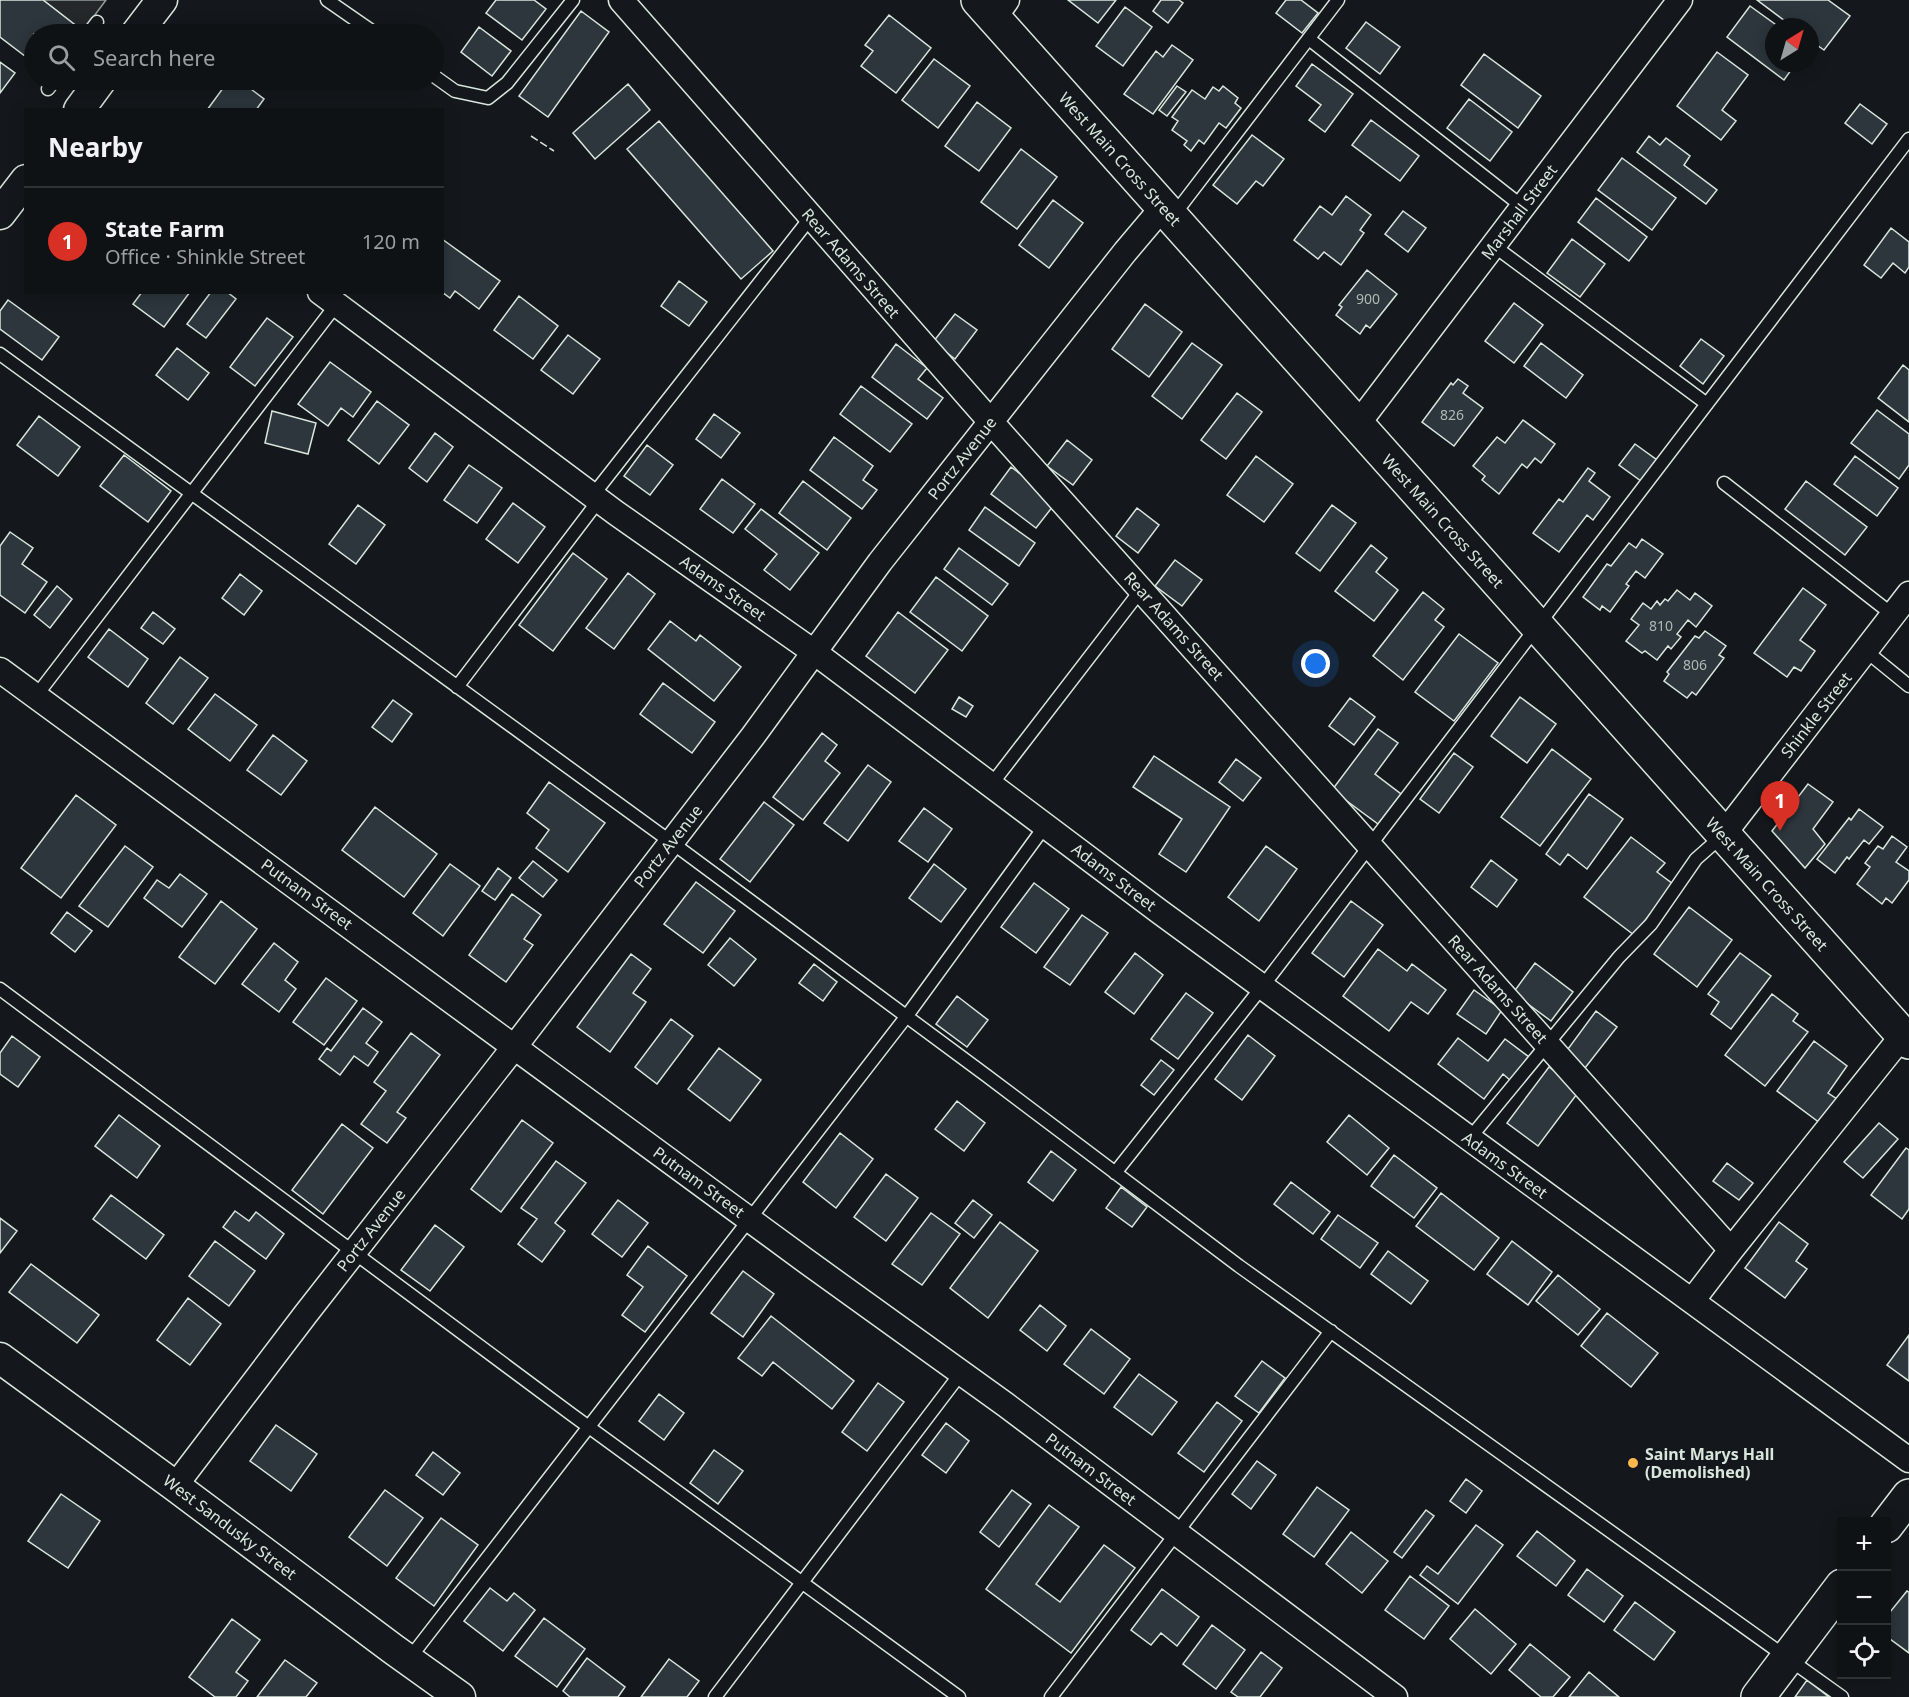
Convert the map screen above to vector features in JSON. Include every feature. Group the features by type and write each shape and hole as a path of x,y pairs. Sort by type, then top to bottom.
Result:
{"main road":[{"name":"West Main Cross Street","path":"993,6 1167,212 1906,1039"},
{"path":"1891,1521 1909,1496"},
{"path":"1758,1697 1837,1593"}],"street":[{"path":"144,24 162,0"},
{"name":"Rear Adams Street","path":"621,0 991,422 1731,1250"},
{"name":"Marshall Street","path":"1357,425 1680,0"},
{"path":"80,108 94,90"},
{"path":"0,214 24,183"},
{"name":"Portz Avenue","path":"175,1486 671,842 880,562 1125,252 1167,212"},
{"name":"Adams Street","path":"328,299 596,498 814,652 1262,987 1909,1460"},
{"name":"Shinkle Street","path":"1724,835 1909,594"},
{"name":"Putnam Street","path":"0,670 961,1373 1393,1696"},
{"path":"1692,1301 1731,1250 1906,1039"},
{"name":"West Sandusky Street","path":"0,1358 460,1697"}],"lane":[{"path":"327,0 362,24"},
{"path":"444,83 455,91 488,98 507,83 573,0"},
{"path":"1167,212 1309,39 1335,1"},
{"path":"1309,39 1523,207"},
{"path":"1115,1173 1262,987 1909,139"},
{"path":"458,687 596,498 811,217"},
{"path":"1494,246 1707,404"},
{"path":"36,696 190,492 328,299"},
{"path":"0,354 671,842 1239,1266 1842,1697"},
{"path":"1724,483 1893,615"},
{"path":"992,786 1141,590"},
{"path":"1866,651 1909,686"},
{"path":"408,1660 748,1218 906,1017 1045,826"},
{"path":"1470,1138 1546,1043 1619,957 1651,924 1696,860 1724,835"},
{"path":"0,989 589,1427 959,1697"},
{"path":"1051,1697 1330,1331"},
{"path":"715,1697 961,1373"}],"shaded area":[{"path":"43,0 106,0 88,24 74,24"}],"building":[{"path":"0,0 43,0 74,24 24,24 24,55 0,37"},
{"path":"496,0 534,0 546,9 522,40 486,13"},
{"path":"1068,0 1116,0 1098,23"},
{"path":"1161,0 1179,0 1183,3 1168,23 1153,11"},
{"path":"1286,0 1301,0 1318,13 1302,33 1276,13"},
{"path":"1757,0 1828,0 1850,16 1824,50 1819,46 1819,18 1781,18"},
{"path":"1750,6 1767,18 1765,66 1727,37"},
{"path":"1125,7 1152,27 1123,66 1096,46"},
{"path":"581,11 609,32 548,117 519,96"},
{"path":"889,15 931,48 896,93 861,66 873,51 865,45"},
{"path":"1366,22 1400,47 1380,74 1346,48"},
{"path":"479,27 511,51 492,76 461,52"},
{"path":"1172,45 1193,60 1153,114 1124,94 1156,51 1163,57"},
{"path":"1717,52 1748,75 1722,110 1736,121 1721,140 1677,106"},
{"path":"1484,54 1541,96 1518,128 1461,85"},
{"path":"934,59 970,86 938,128 902,100"},
{"path":"0,62 15,73 0,93"},
{"path":"1312,64 1353,94 1325,132 1309,120 1321,105 1296,86"},
{"path":"1773,72 1790,72 1784,80"},
{"path":"628,84 650,110 595,159 573,133"},
{"path":"1177,86 1186,92 1167,116 1159,110"},
{"path":"1223,86 1238,98 1235,103 1241,108 1226,128 1219,123 1204,144 1199,140 1191,151 1184,145 1187,141 1172,130 1178,121 1172,117 1192,90 1205,99 1213,87 1219,91"},
{"path":"222,90 252,90 264,99 257,108 208,108"},
{"path":"1469,99 1512,132 1490,161 1447,128"},
{"path":"977,102 1011,128 979,171 945,146"},
{"path":"1860,104 1887,124 1872,144 1845,123"},
{"path":"1371,120 1419,156 1400,181 1352,145"},
{"path":"659,121 773,251 741,279 627,149"},
{"path":"1252,135 1284,159 1263,186 1256,181 1237,204 1213,185"},
{"path":"1649,136 1660,145 1666,138 1690,156 1684,165 1717,190 1706,204 1637,152"},
{"path":"1021,149 1057,177 1017,229 981,202"},
{"path":"1622,158 1676,198 1652,230 1598,190"},
{"path":"1346,196 1371,215 1360,230 1364,233 1341,265 1324,252 1318,259 1294,240 1320,206 1332,215"},
{"path":"1596,198 1647,237 1629,261 1578,222"},
{"path":"1053,200 1083,223 1049,268 1019,245"},
{"path":"1403,211 1426,228 1408,252 1385,234"},
{"path":"1891,228 1909,242 1909,267 1905,273 1893,263 1881,278 1864,265"},
{"path":"1572,239 1605,264 1580,297 1547,273"},
{"path":"444,240 500,281 479,309 455,291 450,298 444,294"},
{"path":"1367,270 1397,294 1370,328 1366,325 1360,334 1336,315 1342,307 1339,305"},
{"path":"679,281 707,302 689,326 661,306"},
{"path":"140,294 189,294 164,327 133,304"},
{"path":"210,294 230,294 236,299 206,338 187,324"},
{"path":"519,296 558,326 533,359 494,330"},
{"path":"8,300 59,337 42,360 0,329 0,311"},
{"path":"1514,303 1543,325 1514,363 1485,341"},
{"path":"1145,304 1182,332 1149,377 1112,349"},
{"path":"955,314 977,330 955,359 933,342"},
{"path":"267,318 293,337 255,386 230,367"},
{"path":"568,335 600,359 573,394 541,370"},
{"path":"1701,339 1724,356 1703,384 1680,366"},
{"path":"1192,343 1222,365 1182,419 1152,396"},
{"path":"1541,343 1583,375 1566,398 1524,366"},
{"path":"896,344 927,368 918,379 943,398 927,419 872,377"},
{"path":"177,348 209,373 188,400 156,375"},
{"path":"330,362 371,392 353,417 341,408 328,426 298,404"},
{"path":"1903,365 1909,370 1909,422 1878,398"},
{"path":"1458,379 1468,386 1463,393 1483,408 1454,446 1422,422 1451,383 1453,385"},
{"path":"861,386 912,424 890,452 840,414"},
{"path":"1237,393 1262,412 1226,459 1201,440"},
{"path":"377,401 409,425 379,464 348,440"},
{"path":"1877,410 1909,434 1909,465 1899,479 1851,443"},
{"path":"272,411 316,423 308,454 265,443"},
{"path":"714,414 740,433 721,458 696,439"},
{"path":"39,416 80,447 58,476 17,445"},
{"path":"1523,420 1555,444 1541,463 1535,458 1527,468 1522,464 1499,494 1482,480 1485,476 1473,466 1497,437 1505,443"},
{"path":"435,433 453,447 427,482 409,468"},
{"path":"834,437 873,466 863,480 877,490 862,509 810,470"},
{"path":"1067,440 1092,460 1073,485 1047,466"},
{"path":"1635,444 1657,460 1641,481 1619,465"},
{"path":"647,445 673,465 650,495 624,476"},
{"path":"124,455 171,491 148,522 100,486"},
{"path":"1256,456 1293,484 1264,522 1227,495"},
{"path":"1855,456 1898,488 1877,516 1834,484"},
{"path":"469,465 502,488 477,523 444,500"},
{"path":"1011,467 1057,501 1036,528 991,494"},
{"path":"1588,468 1595,473 1589,481 1610,497 1593,520 1587,515 1559,552 1533,533 1559,499 1563,502"},
{"path":"722,479 755,504 733,533 700,509"},
{"path":"803,481 851,518 827,550 779,513"},
{"path":"1806,481 1867,527 1845,555 1785,509"},
{"path":"513,503 545,527 518,563 486,539"},
{"path":"358,505 385,525 356,564 329,544"},
{"path":"1332,505 1356,523 1320,571 1296,553"},
{"path":"985,507 1035,543 1019,566 969,530"},
{"path":"1137,508 1159,525 1138,553 1116,536"},
{"path":"761,509 819,553 790,590 764,570 777,554 745,529"},
{"path":"10,532 33,548 22,564 47,582 25,613 0,595 0,546"},
{"path":"1642,539 1663,554 1645,578 1636,571 1626,584 1629,586 1610,612 1602,606 1600,610 1583,597 1607,564 1611,566 1629,543 1636,548"},
{"path":"1371,545 1387,558 1376,572 1398,590 1374,621 1335,591"},
{"path":"959,548 1008,584 992,605 944,569"},
{"path":"573,553 607,579 553,651 519,625"},
{"path":"1175,560 1202,580 1182,606 1155,586"},
{"path":"628,573 655,594 614,649 586,628"},
{"path":"240,574 262,591 244,615 222,598"},
{"path":"936,577 988,616 962,651 910,612"},
{"path":"57,586 72,599 50,628 34,615"},
{"path":"1803,588 1826,605 1800,640 1815,651 1801,671 1794,667 1787,677 1754,653"},
{"path":"1677,590 1690,600 1695,593 1712,606 1696,627 1688,620 1677,634 1681,637 1671,649 1668,646 1657,660 1645,651 1642,653 1626,641 1639,625 1631,619 1643,603 1651,609 1657,601 1660,605 1665,599 1668,601"},
{"path":"1423,592 1444,609 1435,620 1444,627 1403,680 1373,656"},
{"path":"153,612 175,629 163,644 141,628"},
{"path":"898,612 948,650 915,693 866,656"},
{"path":"670,621 696,641 700,635 741,667 714,701 648,649"},
{"path":"109,629 148,659 128,687 88,657"},
{"path":"1705,631 1726,646 1719,655 1724,658 1696,695 1692,692 1687,698 1664,681 1669,674 1667,672 1695,636 1699,638"},
{"path":"1459,634 1498,663 1454,721 1415,692"},
{"path":"180,657 208,678 173,724 146,703"},
{"path":"663,683 715,722 692,753 640,714"},
{"path":"215,694 257,725 230,761 188,729"},
{"path":"959,697 973,706 966,717 952,709"},
{"path":"1520,697 1556,724 1527,763 1491,736"},
{"path":"1350,698 1375,717 1354,745 1329,726"},
{"path":"393,700 412,714 392,742 372,727"},
{"path":"1378,729 1398,743 1375,774 1401,794 1378,824 1332,790"},
{"path":"822,733 837,745 825,761 840,773 803,820 773,797"},
{"path":"273,735 307,761 281,795 247,770"},
{"path":"1552,749 1591,779 1540,846 1501,817"},
{"path":"1454,753 1473,767 1439,813 1420,799"},
{"path":"1154,756 1230,807 1186,872 1159,854 1182,819 1133,787"},
{"path":"1236,759 1261,778 1243,801 1219,782"},
{"path":"868,765 891,782 848,841 824,823"},
{"path":"549,782 605,823 568,872 536,848 549,830 527,813"},
{"path":"1808,784 1833,802 1813,829 1825,844 1805,868 1772,831"},
{"path":"1589,794 1623,819 1587,869 1568,854 1560,865 1546,854"},
{"path":"76,795 116,825 61,898 21,868"},
{"path":"764,802 794,825 750,882 720,859"},
{"path":"375,807 437,854 404,897 342,850"},
{"path":"924,808 952,829 928,862 899,841"},
{"path":"1859,809 1883,827 1869,844 1864,840 1835,873 1817,859 1849,818 1851,820"},
{"path":"1892,836 1907,847 1896,862 1909,871 1909,880 1892,903 1886,898 1882,904 1857,884 1870,867 1865,863 1878,846 1883,849"},
{"path":"1631,837 1665,863 1657,872 1673,884 1634,935 1584,897"},
{"path":"125,846 153,867 108,927 79,906"},
{"path":"1266,846 1297,869 1259,921 1228,897"},
{"path":"1491,860 1517,880 1497,907 1471,887"},
{"path":"533,861 557,880 543,897 519,878"},
{"path":"450,864 480,886 443,936 413,913"},
{"path":"934,864 966,889 941,922 909,898"},
{"path":"498,868 511,878 495,900 482,891"},
{"path":"180,874 207,894 182,927 144,898 157,880 169,888"},
{"path":"696,882 735,911 703,953 664,924"},
{"path":"1034,883 1069,909 1036,953 1001,927"},
{"path":"512,894 541,915 524,939 533,945 506,982 469,955"},
{"path":"221,901 257,929 215,984 179,957"},
{"path":"1351,901 1383,925 1344,977 1312,953"},
{"path":"1689,907 1732,940 1697,987 1654,954"},
{"path":"67,912 92,931 75,952 51,933"},
{"path":"1082,915 1108,933 1070,985 1044,967"},
{"path":"730,938 756,959 734,986 708,965"},
{"path":"274,943 298,962 285,980 296,989 279,1012 242,984"},
{"path":"1378,949 1407,971 1412,964 1446,990 1428,1014 1411,1002 1389,1031 1343,996"},
{"path":"1135,953 1163,975 1134,1014 1105,992"},
{"path":"1740,953 1771,976 1731,1029 1711,1014 1719,1002 1708,994"},
{"path":"631,954 651,969 633,993 646,1002 610,1052 577,1027"},
{"path":"1535,963 1573,992 1551,1021 1513,993"},
{"path":"814,964 837,982 823,1001 799,983"},
{"path":"326,978 357,1001 324,1045 293,1022"},
{"path":"1474,990 1502,1010 1486,1034 1457,1014"},
{"path":"1186,993 1213,1013 1178,1059 1151,1039"},
{"path":"1772,994 1798,1014 1793,1021 1808,1032 1765,1086 1725,1055"},
{"path":"957,996 988,1020 967,1047 936,1024"},
{"path":"363,1008 382,1022 366,1043 378,1052 368,1066 354,1056 340,1075 319,1059 327,1048 331,1051"},
{"path":"1596,1011 1617,1027 1585,1068 1565,1053"},
{"path":"671,1019 693,1036 657,1084 635,1067"},
{"path":"411,1033 440,1055 397,1112 406,1118 387,1143 361,1124 386,1091 374,1082"},
{"path":"1248,1035 1275,1056 1242,1100 1215,1079"},
{"path":"12,1036 40,1057 18,1087 0,1074 0,1053"},
{"path":"1458,1038 1488,1061 1505,1039 1529,1057 1511,1081 1503,1074 1484,1099 1438,1064"},
{"path":"1814,1041 1847,1066 1828,1093 1837,1099 1820,1123 1777,1091"},
{"path":"719,1048 761,1080 730,1121 688,1089"},
{"path":"1161,1060 1174,1070 1154,1095 1141,1085"},
{"path":"1549,1067 1580,1090 1538,1146 1507,1123"},
{"path":"957,1101 985,1123 964,1151 935,1129"},
{"path":"119,1115 160,1146 137,1178 95,1146"},
{"path":"1349,1115 1389,1148 1367,1175 1327,1142"},
{"path":"522,1120 553,1143 501,1212 471,1189"},
{"path":"1879,1123 1898,1139 1863,1178 1844,1162"},
{"path":"342,1124 373,1148 323,1214 292,1190"},
{"path":"840,1133 873,1159 836,1208 803,1182"},
{"path":"1906,1148 1909,1150 1909,1209 1902,1219 1871,1195"},
{"path":"1051,1151 1076,1170 1053,1201 1028,1182"},
{"path":"1394,1155 1437,1188 1414,1218 1371,1186"},
{"path":"556,1161 586,1183 555,1223 565,1231 542,1262 518,1244 537,1219 521,1208"},
{"path":"1727,1163 1753,1183 1739,1200 1713,1181"},
{"path":"886,1174 918,1198 886,1241 854,1217"},
{"path":"1291,1182 1330,1212 1313,1234 1274,1204"},
{"path":"1121,1187 1147,1207 1132,1227 1106,1208"},
{"path":"1441,1193 1499,1238 1474,1270 1416,1226"},
{"path":"111,1195 164,1235 146,1259 93,1219"},
{"path":"618,1200 648,1223 622,1257 592,1234"},
{"path":"973,1200 992,1215 974,1238 955,1223"},
{"path":"235,1211 249,1221 256,1212 284,1234 266,1259 223,1227"},
{"path":"931,1213 960,1234 922,1285 892,1264"},
{"path":"1338,1215 1378,1243 1360,1268 1321,1239"},
{"path":"0,1218 17,1231 0,1253"},
{"path":"1000,1222 1038,1251 988,1318 950,1288"},
{"path":"1779,1222 1808,1244 1796,1261 1807,1269 1785,1298 1745,1268"},
{"path":"435,1225 464,1247 430,1291 401,1270"},
{"path":"215,1241 255,1271 229,1306 189,1276"},
{"path":"1512,1241 1552,1272 1528,1305 1487,1274"},
{"path":"648,1246 687,1276 645,1332 622,1315 643,1287 627,1275"},
{"path":"1388,1251 1428,1281 1411,1304 1371,1274"},
{"path":"31,1264 99,1315 77,1343 9,1292"},
{"path":"743,1271 774,1294 743,1337 711,1313"},
{"path":"1558,1275 1600,1309 1578,1335 1536,1301"},
{"path":"188,1298 221,1324 190,1365 157,1340"},
{"path":"1040,1305 1066,1326 1047,1351 1020,1330"},
{"path":"1607,1313 1658,1353 1631,1387 1581,1346"},
{"path":"771,1316 854,1381 832,1409 773,1362 762,1376 738,1358"},
{"path":"1091,1329 1130,1359 1104,1394 1064,1364"},
{"path":"1909,1335 1909,1381 1887,1365"},
{"path":"1262,1361 1285,1378 1259,1413 1235,1396"},
{"path":"1139,1374 1177,1402 1152,1435 1114,1407"},
{"path":"878,1383 904,1402 867,1451 842,1432"},
{"path":"659,1394 684,1413 664,1440 639,1421"},
{"path":"1217,1402 1242,1421 1204,1472 1178,1453"},
{"path":"946,1423 969,1441 946,1473 922,1455"},
{"path":"276,1425 317,1454 291,1491 250,1461"},
{"path":"714,1450 743,1471 718,1504 690,1483"},
{"path":"433,1452 460,1473 443,1495 416,1475"},
{"path":"1257,1461 1276,1475 1251,1509 1232,1494"},
{"path":"1466,1479 1482,1491 1466,1513 1450,1501"},
{"path":"1317,1487 1349,1510 1314,1557 1283,1534"},
{"path":"385,1490 423,1518 387,1566 349,1537"},
{"path":"1012,1490 1031,1504 999,1547 980,1532"},
{"path":"61,1494 100,1521 68,1568 28,1541"},
{"path":"1049,1505 1079,1527 1036,1584 1060,1602 1104,1545 1135,1568 1071,1653 986,1589"},
{"path":"1426,1510 1434,1516 1402,1558 1394,1552"},
{"path":"441,1518 478,1545 434,1606 396,1578"},
{"path":"1476,1525 1503,1545 1458,1604 1420,1575 1427,1566 1438,1574"},
{"path":"1537,1531 1575,1561 1556,1586 1517,1556"},
{"path":"1351,1532 1388,1561 1362,1593 1326,1564"},
{"path":"1587,1569 1623,1596 1604,1622 1568,1595"},
{"path":"1410,1576 1449,1606 1424,1639 1385,1610"},
{"path":"490,1588 507,1601 514,1593 535,1610 503,1651 464,1621"},
{"path":"1162,1589 1199,1617 1177,1646 1161,1633 1151,1645 1131,1630"},
{"path":"1907,1591 1909,1592 1909,1653 1891,1640 1891,1611"},
{"path":"1635,1602 1675,1632 1654,1660 1614,1630"},
{"path":"1475,1609 1516,1644 1491,1674 1450,1639"},
{"path":"544,1618 585,1649 557,1687 515,1656"},
{"path":"232,1619 260,1640 236,1672 248,1681 236,1697 215,1697 189,1677"},
{"path":"1212,1625 1245,1650 1216,1689 1183,1664"},
{"path":"1530,1644 1570,1677 1553,1697 1541,1697 1509,1670"},
{"path":"1261,1652 1282,1668 1260,1697 1238,1697 1231,1692"},
{"path":"587,1658 625,1687 618,1697 570,1697 563,1691"},
{"path":"669,1659 699,1681 687,1697 641,1697"},
{"path":"285,1660 317,1683 306,1697 257,1697"},
{"path":"1589,1672 1619,1697 1569,1697"},
{"path":"1807,1680 1829,1697 1795,1697"}],"fence":[{"path":"531,136 554,151"}],"place":[{"name":"State Farm","path":"1780,831"},
{"name":"Saint Marys Hall (Demolished)","path":"1633,1463"}]}
